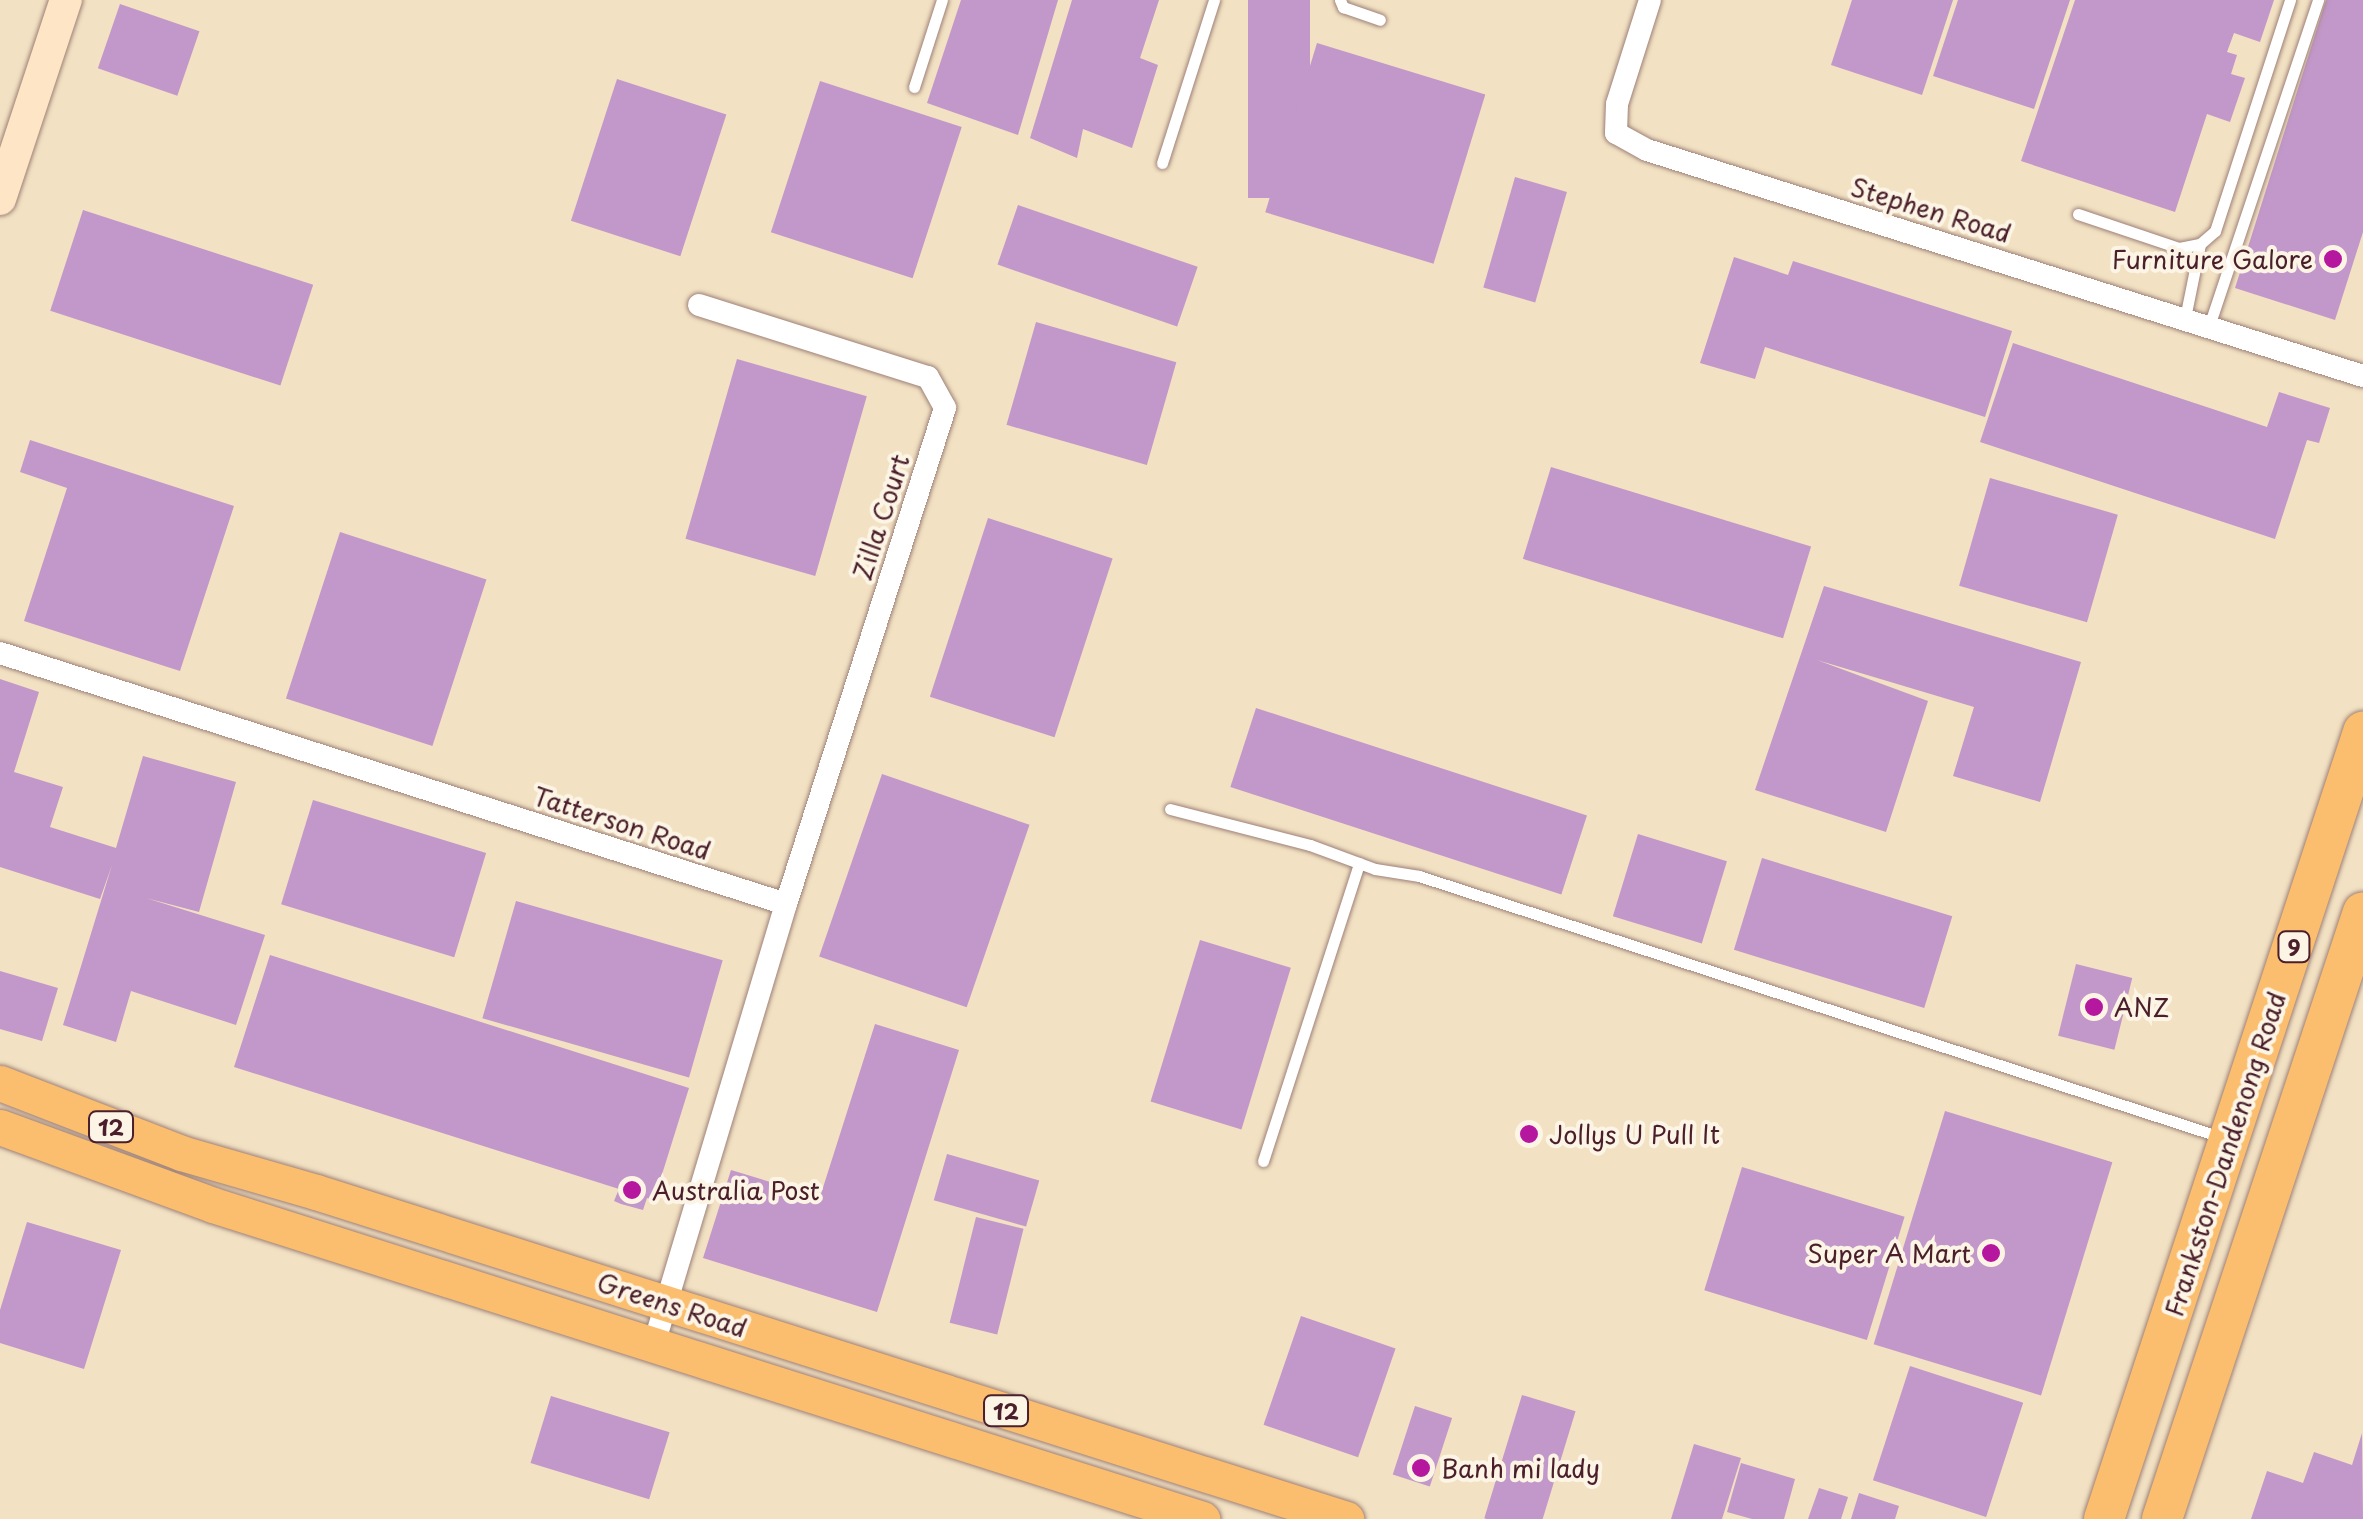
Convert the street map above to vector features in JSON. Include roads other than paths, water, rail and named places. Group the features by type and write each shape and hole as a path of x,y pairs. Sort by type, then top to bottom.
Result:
{"highway":[{"name":"Frankston-Dandenong Road","path":"2104,1519 2363,732"},
{"name":"9","path":"2162,1519 2363,912"},
{"path":"2226,1150 2274,1177"}],"main road":[{"path":"0,199 66,0"},
{"name":"Greens Road","path":"0,1083 224,1166 1346,1519"},
{"name":"Greens Road","path":"0,1127 213,1205 1202,1519"},
{"path":"213,1205 224,1166"}],"street":[{"name":"Stephen Road","path":"1650,0 1617,104 1616,133 1646,150 2363,376"},
{"name":"Zilla Court","path":"699,305 928,377 945,408 786,904"},
{"name":"Tatterson Road","path":"0,652 786,904"},
{"path":"653,1347 786,904"}],"lane":[{"path":"914,87 942,0"},
{"path":"1162,162 1214,0"},
{"path":"1340,0 1343,7 1380,20"},
{"path":"2078,214 2179,248 2200,244 2216,231 2290,0"},
{"path":"2209,326 2318,0"},
{"path":"2185,318 2200,244"},
{"path":"1170,810 1310,845 1359,863 1420,876 2226,1150"},
{"path":"1264,1161 1359,863"}],"place":[{"name":"Furniture Galore","path":"2333,259"},
{"name":"ANZ","path":"2094,1007"},
{"name":"Jollys U Pull It","path":"1529,1134"},
{"name":"Australia Post","path":"632,1190"},
{"name":"Super A Mart","path":"1991,1253"},
{"name":"Banh mi lady","path":"1421,1468"}]}
